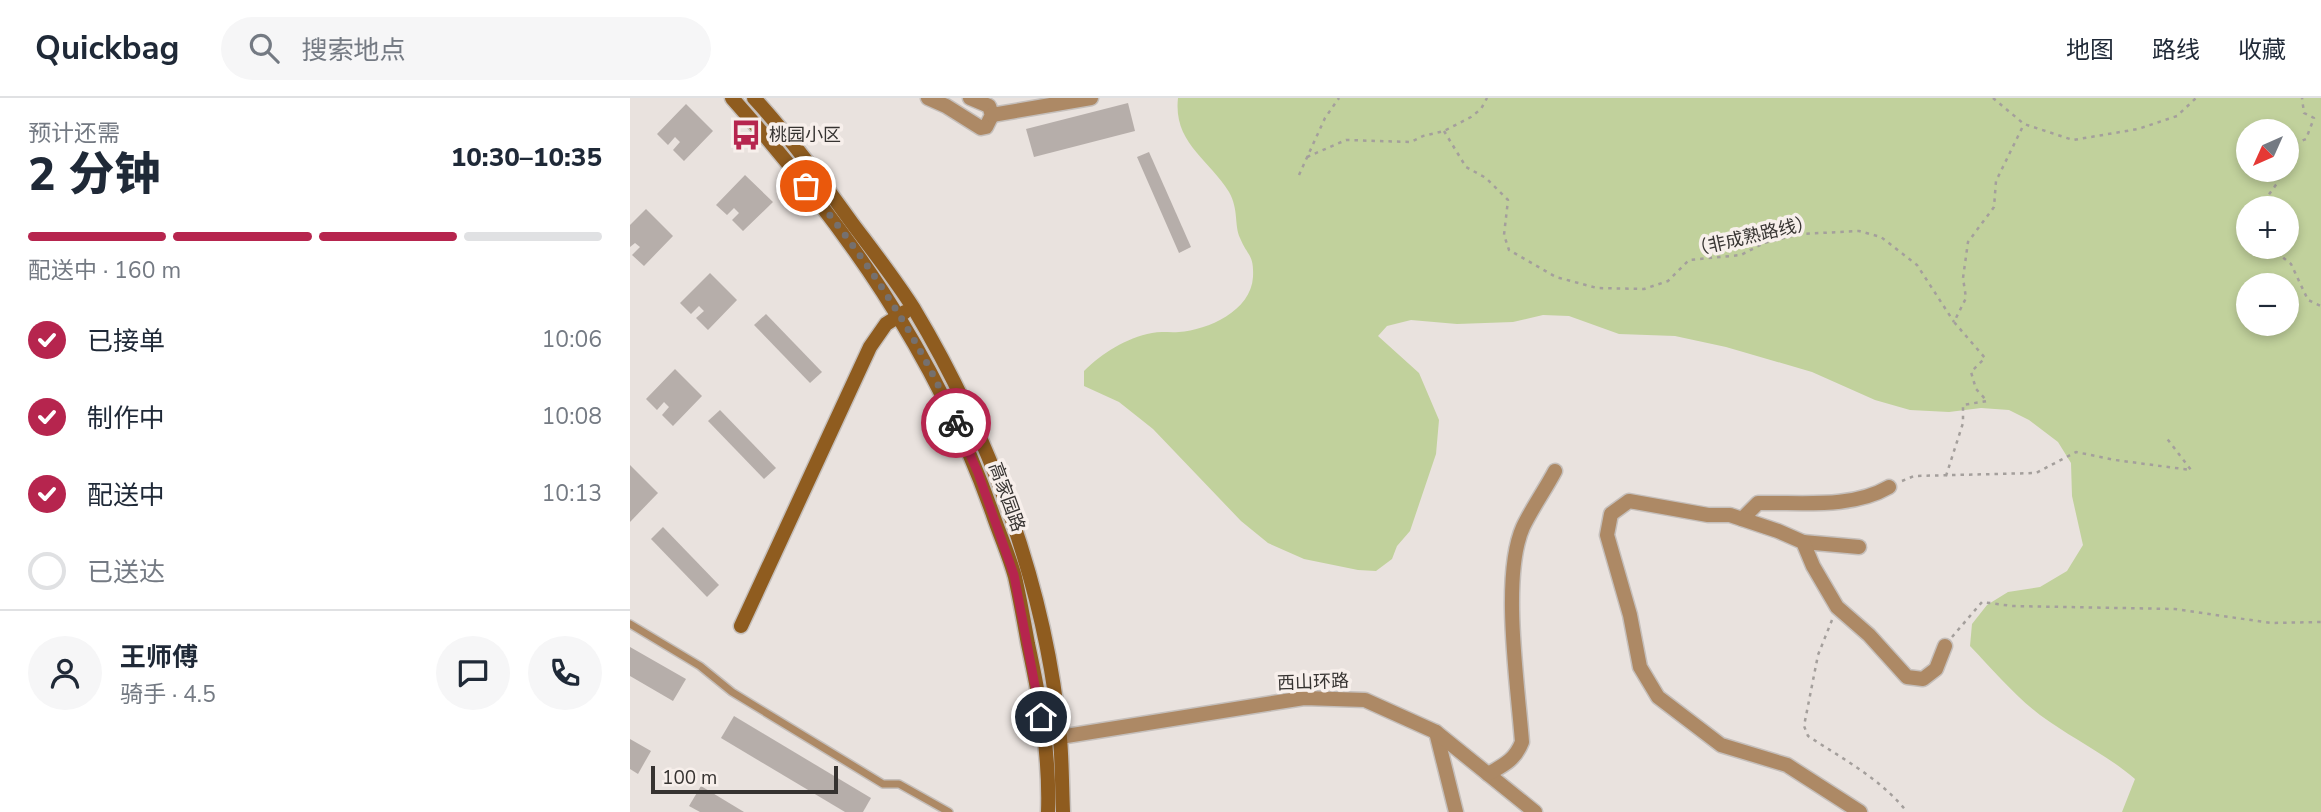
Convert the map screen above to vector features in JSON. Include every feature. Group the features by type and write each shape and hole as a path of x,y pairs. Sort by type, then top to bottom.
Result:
{"main road":[{"name":"高家园路","path":"732,98 823,205 906,311 969,451 1014,575 1044,739 1048,812"},
{"name":"高家园路","path":"754,98 825,185 961,395 995,474 1019,542 1044,633 1060,737 1063,812"},
{"path":"741,626 870,347 886,324 906,311"}],"street":[{"path":"928,98 981,128 986,127 992,114 989,106 970,98"},
{"path":"992,114 1091,98"},
{"path":"1488,774 1509,763 1522,742 1512,588 1517,547 1523,528 1555,471"},
{"path":"1742,519 1758,503 1852,500 1877,494 1889,487"},
{"path":"1859,547 1803,542 1730,515 1708,515 1629,501 1611,514 1607,536 1630,615 1640,667 1658,697 1721,745 1787,765 1860,812"},
{"path":"1803,542 1813,566 1837,607 1869,635 1908,677 1923,679 1936,669 1945,646"},
{"name":"西山环路","path":"1060,737 1304,698 1365,700 1436,732 1535,812"},
{"path":"1436,732 1455,812"}],"lane":[{"path":"630,624 700,666 733,692 883,784 899,784 950,812"}],"path":[{"path":"1299,175 1325,118 1339,98"},
{"path":"1307,157 1346,140 1411,142 1444,131 1471,117 1487,98"},
{"path":"1993,98 2024,124 2073,140 2151,125 2176,116 2196,98"},
{"path":"2300,142 2306,139 2314,118 2304,113 2302,98"},
{"path":"1954,322 1966,298 1963,278 1968,243 1993,207 1996,181 2024,124"},
{"name":"（非成熟路线）","path":"1444,131 1466,167 1486,178 1508,200 1504,235 1509,250 1556,277 1597,288 1644,289 1668,281 1689,260 1741,255 1764,243 1800,234 1859,231 1881,237 1917,265 1954,322 1985,358 1970,372 1976,389 1987,401 1963,405 1963,423 1946,476"},
{"path":"2285,259 2291,264 2308,300 2321,306"},
{"path":"1889,487 1914,476 2036,473 2076,452 2190,470 2165,436"},
{"path":"1945,646 1982,601 2012,606 2175,609 2270,623 2321,622"},
{"path":"1837,607 1818,655 1804,726 1808,736 1870,776 1893,794 1907,812"}],"green space":[{"path":"1178,98 2321,98 2321,812 2122,812 2135,779 2040,715 2012,691 1970,646 1972,624 1987,605 2008,592 2040,587 2067,571 2083,545 2072,496 2071,463 2058,442 2029,420 2009,410 1910,410 1875,400 1812,372 1726,347 1675,336 1619,334 1569,316 1543,315 1513,322 1457,324 1411,320 1387,326 1378,336 1419,373 1439,420 1436,454 1410,531 1397,546 1392,559 1376,571 1304,559 1268,543 1241,521 1153,429 1119,402 1084,386 1084,371 1115,347 1142,335 1190,330 1215,323 1236,309 1245,300 1250,289 1253,264 1238,233 1232,199 1221,180 1194,150 1181,127"}],"building":[{"path":"1128,103 1135,131 1034,157 1026,129"},
{"path":"686,104 713,131 684,161 673,150 680,142 675,137 668,145 657,134"},
{"path":"1149,152 1191,247 1179,253 1137,157"},
{"path":"745,175 773,202 743,231 732,220 739,213 734,208 727,215 716,205"},
{"path":"646,209 673,236 644,266 632,255 640,247 635,243 630,247 630,225"},
{"path":"710,273 737,300 708,330 696,318 704,311 699,306 691,314 680,303"},
{"path":"766,314 822,372 810,383 754,325"},
{"path":"675,369 702,396 673,426 662,415 669,407 664,402 657,410 646,399"},
{"path":"720,410 776,468 764,479 708,421"},
{"path":"630,465 658,493 630,522"},
{"path":"663,527 719,585 707,597 651,539"},
{"path":"630,647 686,679 673,701 630,676"},
{"path":"734,716 871,798 863,812 845,812 721,738"},
{"path":"630,739 651,751 638,774 630,769"},
{"path":"701,786 744,812 700,812 689,806"}],"way so far":[{"path":"806,186 823,205 900,316 956,423"}],"place":[{"name":"桃园小区","path":"746,135"}],"route":[{"path":"956,423 978,473 1014,575 1041,717"}]}
